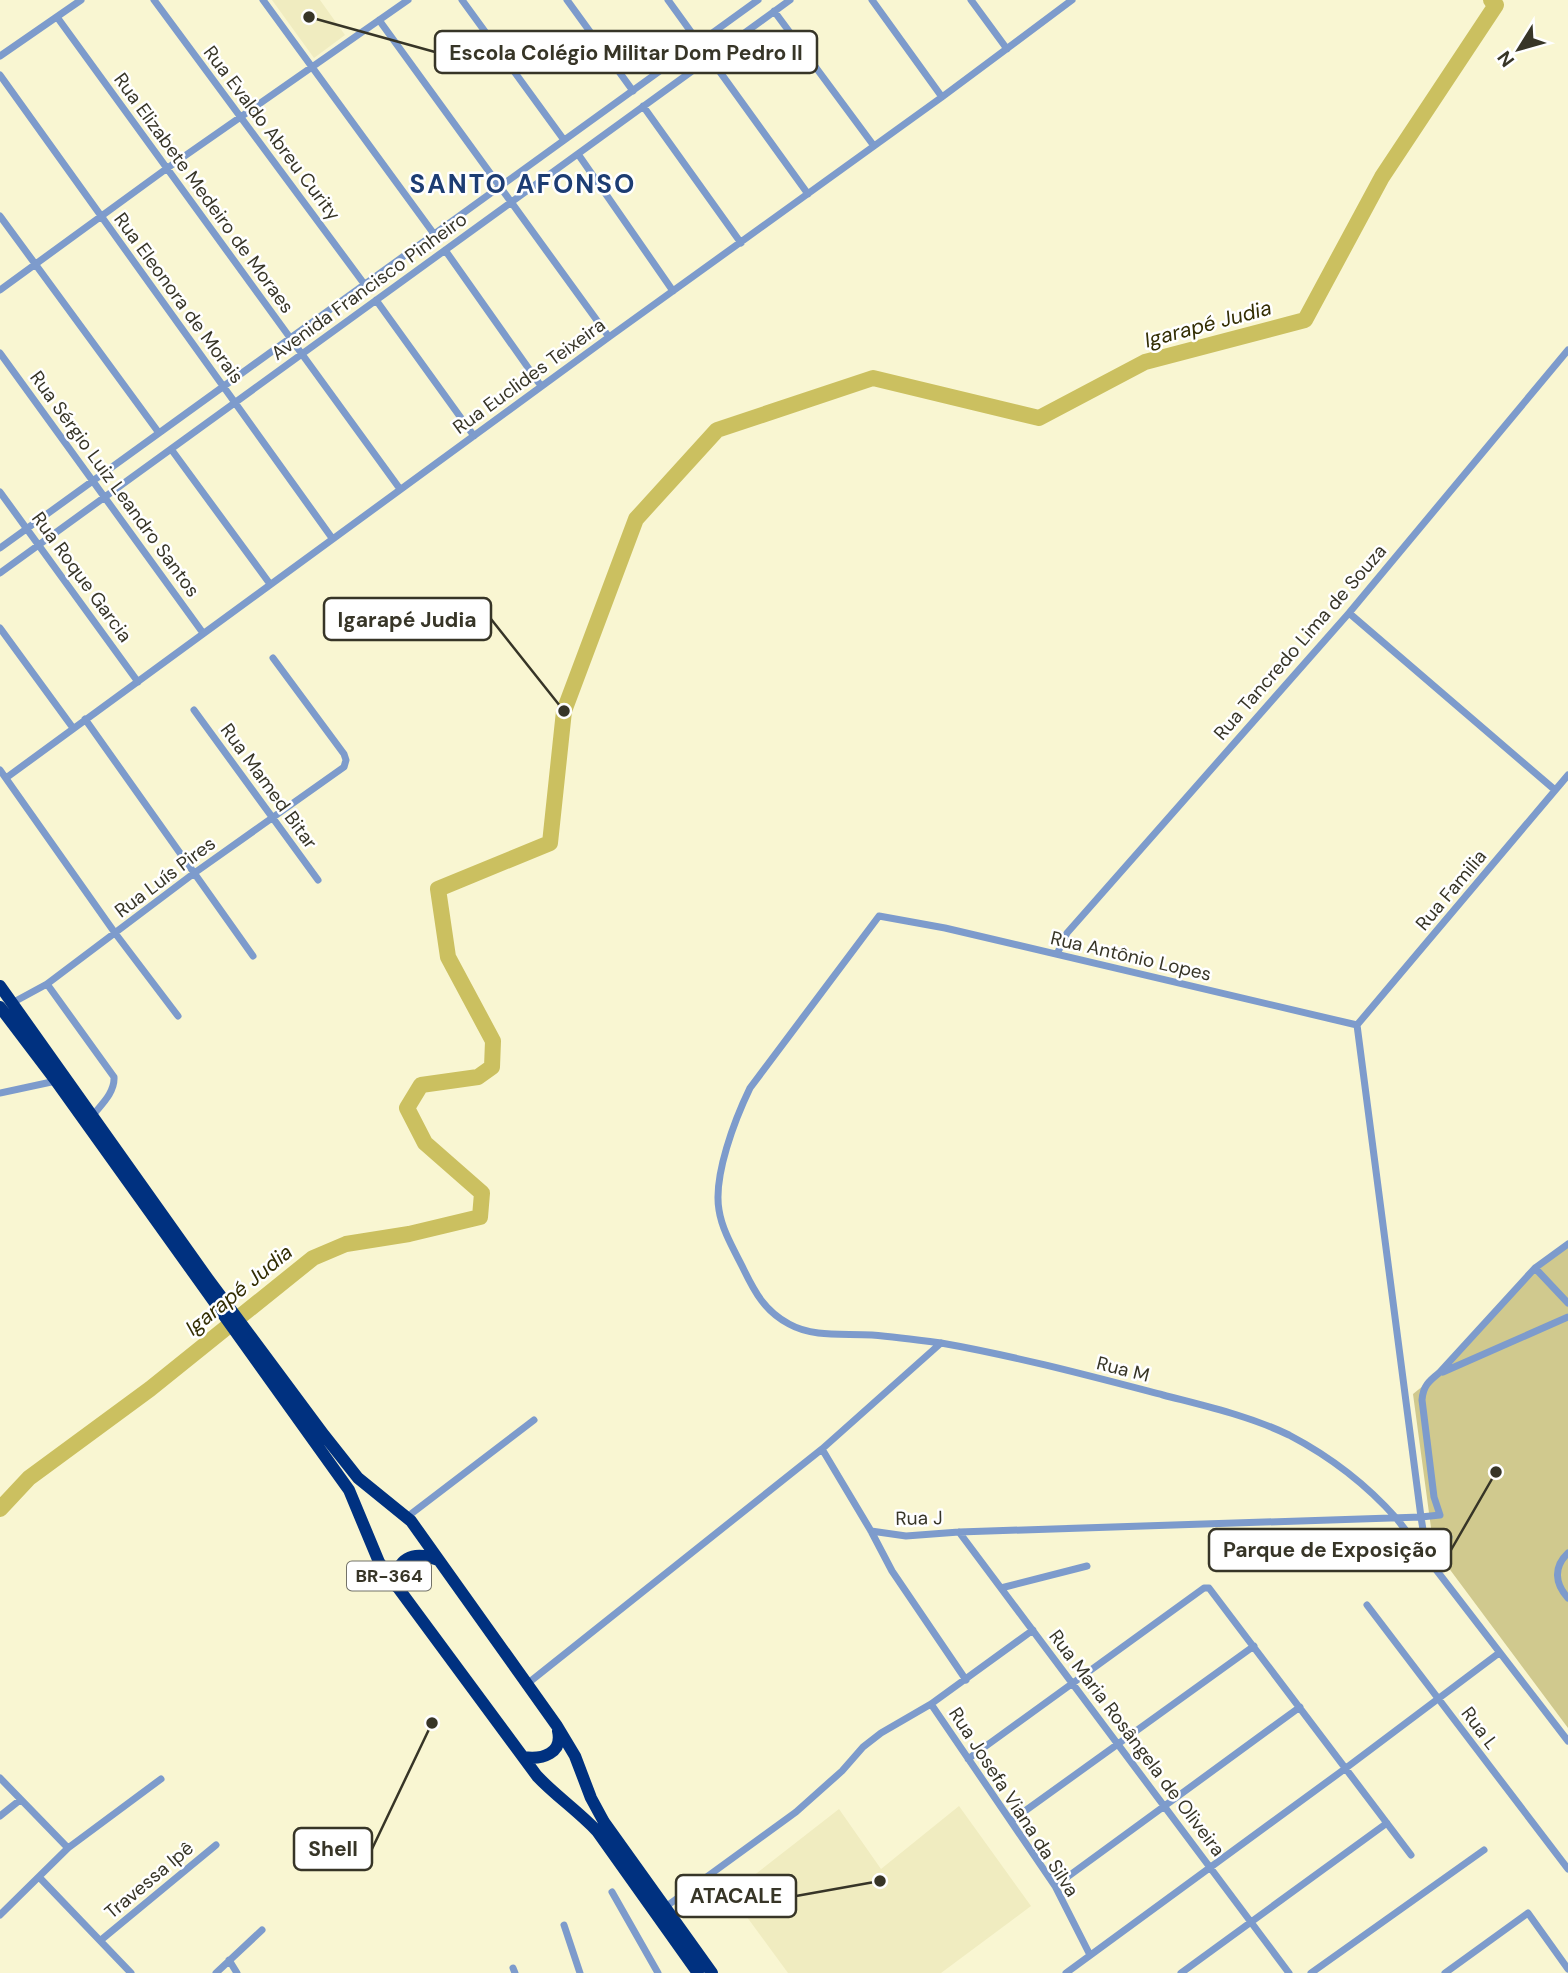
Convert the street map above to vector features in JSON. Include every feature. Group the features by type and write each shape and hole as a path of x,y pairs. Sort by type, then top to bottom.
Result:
{"highway":[{"name":"BR-364","path":"0,986 6,1005 56,1082 279,1382 358,1478 407,1517 439,1560 557,1726 575,1756 591,1798 604,1822 712,1973"},
{"name":"BR-364","path":"6,1005 93,1115 205,1282"},
{"name":"BR-364","path":"279,1382 349,1490 361,1515 371,1547 397,1587 523,1757 553,1793 580,1812 597,1831 698,1973"},
{"path":"397,1587 398,1568 410,1558 421,1555 439,1560"},
{"path":"523,1757 542,1757 558,1747 560,1740 557,1726"}],"street":[{"path":"0,55 81,0"},
{"name":"Rua Evaldo Abreu Curity","path":"154,0 365,285"},
{"path":"263,0 434,234"},
{"path":"0,290 166,169 408,0"},
{"path":"462,0 564,140"},
{"path":"567,0 633,91"},
{"path":"668,0 808,194"},
{"name":"Avenida Francisco Pinheiro","path":"0,548 758,0"},
{"name":"Avenida Francisco Pinheiro","path":"0,573 790,0"},
{"path":"872,0 942,97"},
{"path":"971,0 1007,49"},
{"name":"Rua Euclides Teixeira","path":"6,778 1072,0"},
{"path":"774,11 874,146"},
{"name":"Rua Elizabete Medeiro de Moraes","path":"57,17 400,489"},
{"path":"379,20 609,337"},
{"name":"Rua Eleonora de Morais","path":"0,75 332,538"},
{"path":"643,106 741,243"},
{"path":"578,154 673,290"},
{"path":"0,216 159,433"},
{"path":"445,250 541,386"},
{"path":"376,300 474,436"},
{"name":"Rua Sérgio Luiz Leandro Santos","path":"0,353 204,633"},
{"name":"Rua Tancredo Lima de Souza","path":"1057,954 1067,933 1349,613 1567,354"},
{"path":"171,449 270,584"},
{"name":"Rua Roque Garcia","path":"0,492 138,682"},
{"path":"1349,613 1555,790"},
{"path":"0,628 74,728"},
{"name":"Rua Luís Pires","path":"6,1005 47,984 193,874 344,767 345,756 273,657"},
{"name":"Rua Mamed Bitar","path":"194,710 318,880"},
{"path":"85,719 253,956"},
{"path":"0,770 115,933 178,1016"},
{"name":"Rua Familia","path":"1357,1025 1568,775"},
{"name":"Rua M","path":"897,918 879,916 750,1088 728,1143 719,1188 719,1210 727,1235 755,1293 766,1307 779,1318 805,1331 941,1343 1110,1381 1225,1412 1288,1435 1378,1497 1568,1741"},
{"name":"Rua Antônio Lopes","path":"897,918 1357,1025"},
{"path":"47,984 114,1077 115,1082 108,1097 93,1115"},
{"path":"1357,1025 1428,1560"},
{"path":"0,1093 56,1082"},
{"path":"1397,1520 1440,1515 1434,1497 1422,1400 1427,1383 1535,1268 1568,1244"},
{"path":"1535,1268 1568,1303"},
{"path":"1439,1373 1568,1317"},
{"path":"527,1684 822,1450 941,1343"},
{"path":"407,1517 534,1420"},
{"name":"Rua J","path":"822,1450 871,1531 906,1536 959,1532 1397,1520"},
{"path":"871,1531 892,1571 966,1680"},
{"name":"Rua Maria Rosângela de Oliveira","path":"959,1532 1289,1973"},
{"path":"1424,1540 1449,1537"},
{"path":"1568,1553 1557,1568 1557,1578 1568,1598"},
{"path":"1001,1588 1087,1566"},
{"path":"968,1759 1204,1588 1209,1588 1411,1855"},
{"name":"Rua L","path":"1367,1605 1568,1869"},
{"path":"664,1908 796,1812 881,1732 931,1704 1032,1630"},
{"path":"1011,1821 1254,1646"},
{"path":"1066,1973 1499,1653"},
{"name":"Rua Josefa Viana da Silva","path":"931,1704 1055,1886 1090,1955"},
{"path":"1055,1886 1300,1707"},
{"path":"0,1778 68,1848"},
{"path":"0,1915 68,1848 161,1779"},
{"path":"0,1816 20,1800"},
{"path":"1181,1973 1387,1823"},
{"name":"Travessa Ipê","path":"102,1940 216,1845"},
{"path":"1311,1973 1484,1850"},
{"path":"39,1877 131,1973"},
{"path":"612,1892 658,1973"},
{"path":"1445,1973 1528,1913 1568,1969"},
{"path":"564,1925 580,1973"},
{"path":"216,1973 262,1930"},
{"path":"229,1960 237,1973"}],"shaded area":[{"path":"272,0 320,0 345,35 314,58"},
{"path":"1568,1244 1568,1728 1448,1567 1438,1562 1434,1550 1413,1394 1439,1373 1535,1268"},
{"path":"959,1806 1031,1906 941,1973 788,1973 730,1894 839,1809 881,1869"}],"waterway":[{"name":"Igarapé Judia","path":"0,1509 29,1478 150,1389 313,1258 346,1244 409,1234 480,1217 482,1193 425,1143 407,1108 421,1085 478,1077 492,1067 493,1041 448,957 438,889 550,843 564,711 636,519 717,430 873,378 1039,418 1145,362 1305,320 1382,177 1496,5 1491,0"}],"place":[{"name":"Escola Colégio Militar Dom Pedro II","path":"309,17"},
{"name":"Igarapé Judia","path":"564,711"},
{"name":"Parque de Exposição","path":"1496,1472"},
{"name":"Shell","path":"432,1723"},
{"name":"ATACALE","path":"880,1881"}],"district":[{"name":"SANTO AFONSO","path":"523,184"}]}
